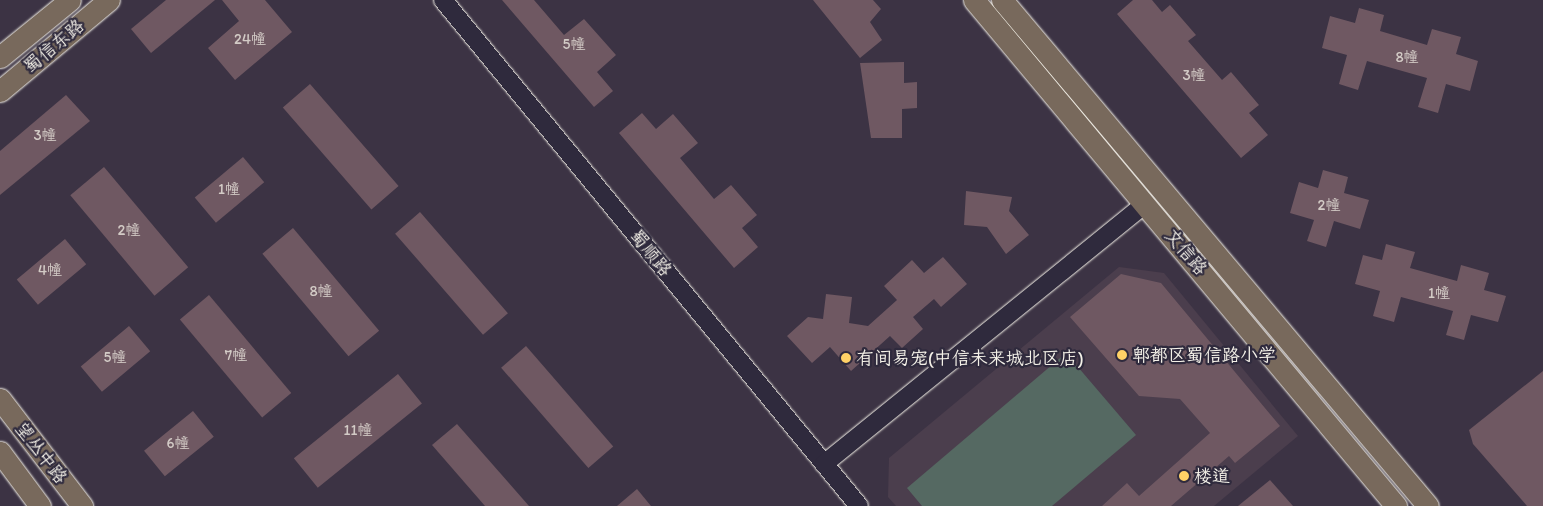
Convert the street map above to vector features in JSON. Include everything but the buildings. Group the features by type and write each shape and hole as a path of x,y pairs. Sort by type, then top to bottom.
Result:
{"main road":[{"name":"蜀信东路","path":"0,57 70,0"},
{"name":"蜀信东路","path":"0,91 109,0"},
{"name":"文信路","path":"974,0 1396,506"},
{"path":"1002,0 1428,506"},
{"name":"望丛中路","path":"0,399 82,506"},
{"name":"望丛中路","path":"0,452 40,506"}],"street":[{"name":"蜀顺路","path":"443,0 859,506"},
{"path":"824,464 1145,204"}],"shaded area":[{"name":"郫都区蜀信路小学","path":"1119,267 1164,273 1298,436 1214,506 896,506 888,497 889,458"}],"green space":[{"path":"1066,353 1136,435 1052,506 922,506 907,488"}],"place":[{"name":"郫都区蜀信路小学","path":"1122,355"},
{"name":"有间易宠(中信未来城北区店)","path":"846,358"},
{"name":"楼道","path":"1184,476"}]}
